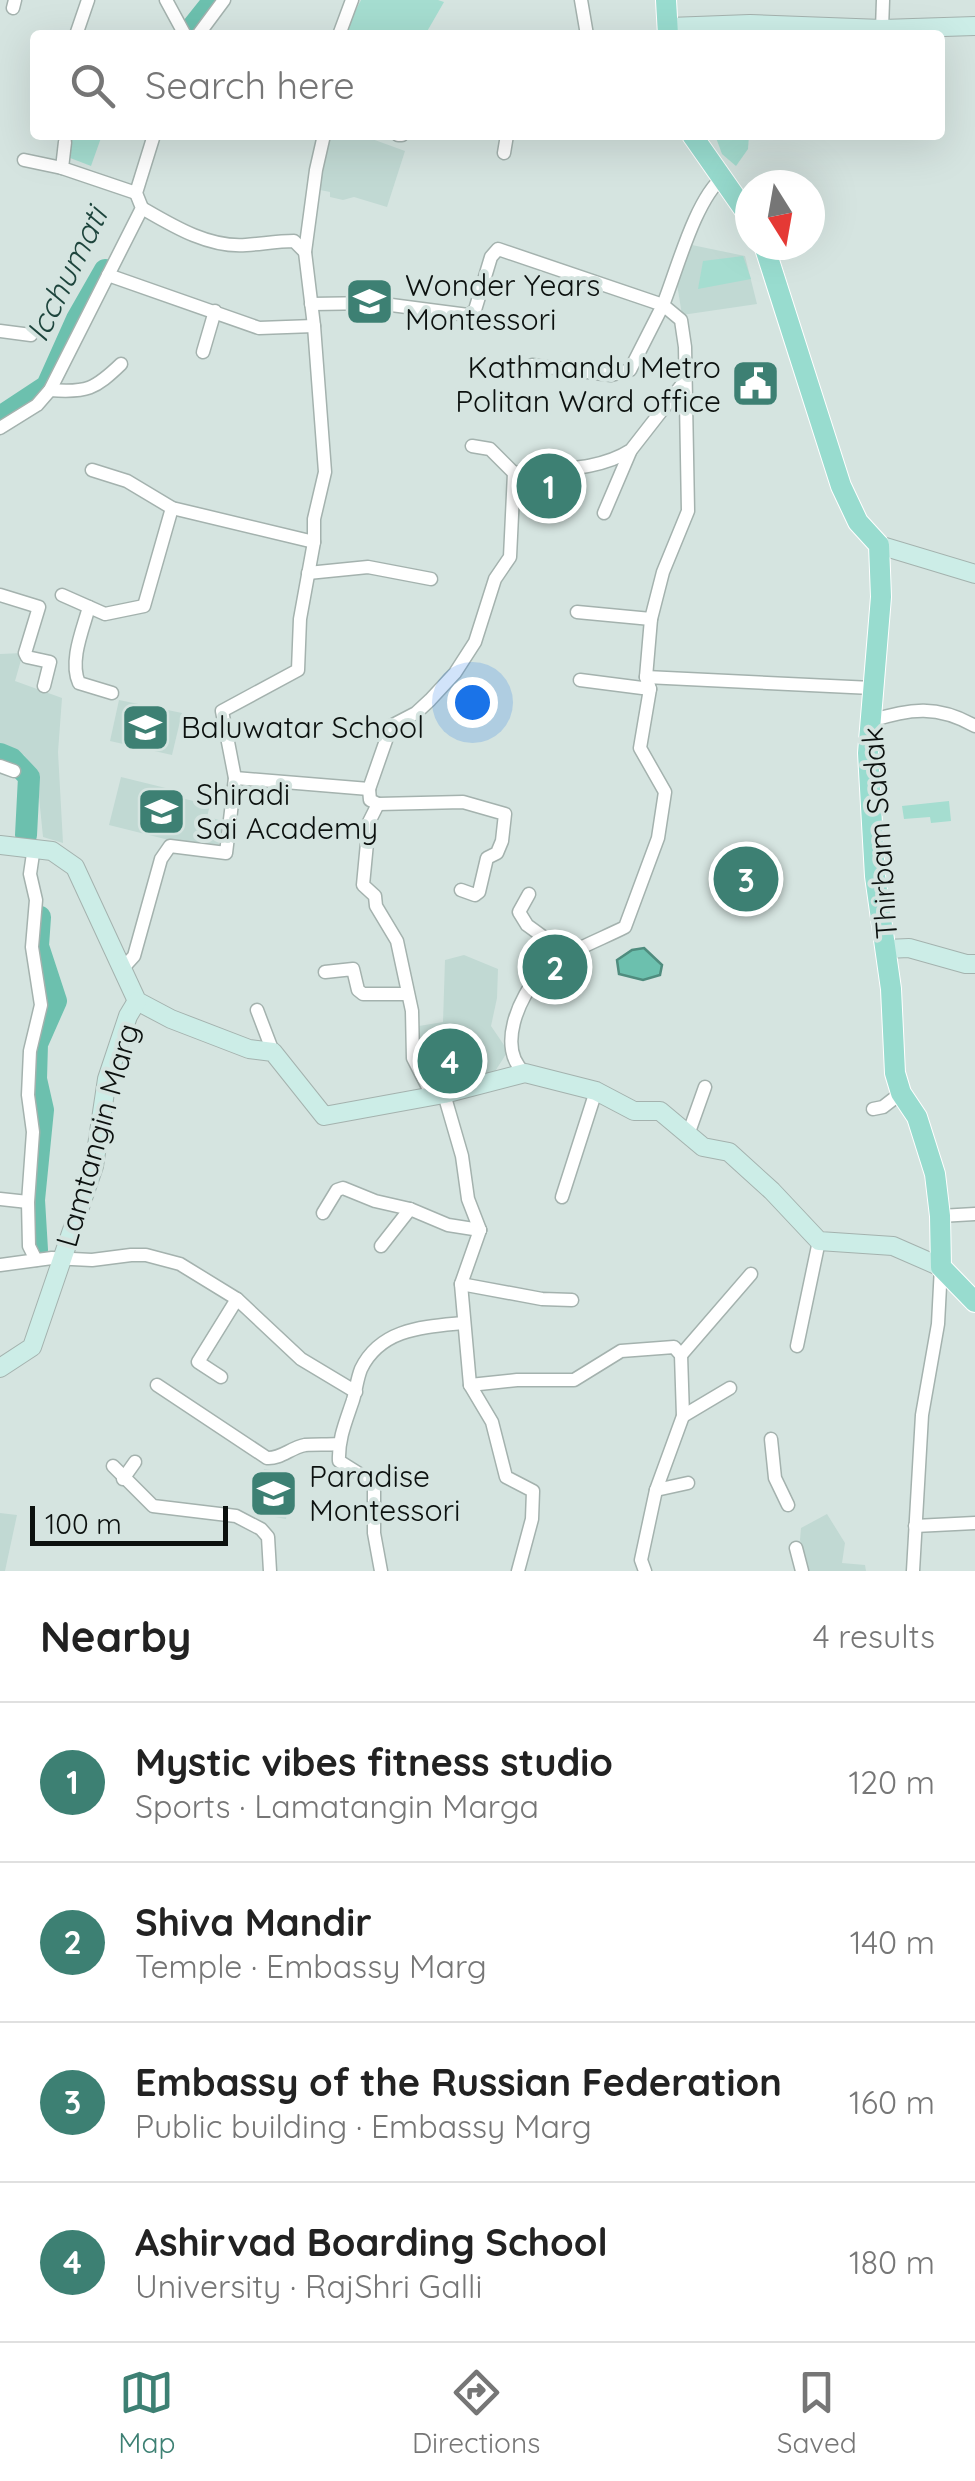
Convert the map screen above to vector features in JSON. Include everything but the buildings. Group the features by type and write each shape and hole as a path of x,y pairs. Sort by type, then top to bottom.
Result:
{"main road":[{"path":"666,0 668,30"},
{"path":"696,140 735,196"},
{"path":"769,260 842,486 858,522 879,545"},
{"name":"Thirbam Sadak","path":"879,545 881,597 868,753 872,828 895,1073 901,1093 917,1117 935,1174 940,1267"},
{"path":"940,1267 975,1302"}],"street":[{"path":"78,30 88,0"},
{"path":"166,0 183,30"},
{"path":"202,30 224,0"},
{"path":"340,30 352,0"},
{"path":"581,0 586,30"},
{"path":"882,29 883,0"},
{"path":"680,30 750,24 882,29 975,26"},
{"path":"152,140 136,193 142,208 211,242 244,246 266,240 294,241 305,252"},
{"path":"124,968 134,956 162,859 170,846 226,853 235,778 222,711 298,670 300,618 325,472 305,252 323,140"},
{"path":"504,153 506,140"},
{"path":"62,168 65,142"},
{"path":"24,160 62,168 136,193"},
{"path":"532,365 611,375 624,373 637,361 717,169"},
{"path":"0,428 37,405 50,390 142,208"},
{"path":"312,304 376,303 468,315 475,310 491,257 498,249 663,305 681,320 688,511 662,572 650,619 640,748 664,792 658,838 625,926 542,972 514,1019 510,1047 525,1073 596,1091 634,1111 660,1111 703,1147 728,1152 772,1190 819,1241 893,1246 940,1267 938,1324 922,1415 913,1571"},
{"path":"108,275 259,328 314,326"},
{"path":"203,352 215,311"},
{"path":"0,331 30,335"},
{"path":"50,390 80,393 101,384 122,364"},
{"path":"604,513 631,450 684,382"},
{"path":"461,890 475,895 479,892 487,858 497,853 502,842 505,814 462,802 378,804 370,800 369,790 390,726 416,713 455,673 475,642 495,579 510,557 514,473 490,449 472,446"},
{"path":"514,473 572,469 631,450"},
{"path":"92,470 127,481 172,508 314,542"},
{"path":"62,595 105,614 144,606 172,508"},
{"path":"879,545 975,574"},
{"path":"308,572 368,567 431,579"},
{"path":"0,595 39,607 25,653 27,658 50,662 44,686"},
{"path":"89,607 75,676 79,683 112,693"},
{"path":"578,612 650,619"},
{"path":"580,680 872,688"},
{"path":"871,721 902,710 926,708 955,714 975,726"},
{"path":"235,778 369,790"},
{"path":"378,804 369,822 363,885 374,896 397,941 412,1011 413,1058 438,1095 462,1156 468,1199 480,1230 462,1284 470,1386 492,1422 506,1477 533,1490 532,1519 518,1571"},
{"path":"0,846 34,846 52,851 74,867 137,1001 171,1019 249,1049 273,1052"},
{"path":"34,846 30,874 36,900 32,947 41,1005 30,1051 28,1095 33,1132 28,1202 29,1246 36,1260"},
{"path":"529,894 519,912 527,925 556,944 563,961"},
{"path":"886,948 909,948 975,964"},
{"path":"325,972 352,969 363,994 407,994"},
{"name":"Lamtangin Marg","path":"0,1368 32,1347 94,1166 108,1079 128,1016 137,1001"},
{"path":"257,1010 273,1052 324,1116 438,1095 525,1073"},
{"path":"689,1132 705,1086"},
{"path":"562,1197 596,1091"},
{"path":"873,1108 883,1107 901,1093"},
{"path":"323,1213 337,1190 343,1188 410,1208 448,1225 480,1230"},
{"path":"0,1199 28,1202"},
{"path":"381,1246 410,1208"},
{"path":"940,1216 975,1214"},
{"path":"797,1346 819,1241"},
{"path":"0,1264 146,1254 180,1264 237,1300 301,1358 356,1392"},
{"path":"681,1355 734,1287 751,1274"},
{"path":"462,1284 542,1299 572,1300"},
{"path":"220,1377 198,1362 237,1300"},
{"path":"381,1571 374,1533 374,1483 339,1461 338,1444 362,1368 391,1337 410,1328 464,1323"},
{"path":"470,1386 518,1380 574,1380 620,1351 674,1347 681,1355 683,1416 656,1490 640,1560 645,1571"},
{"path":"157,1385 266,1458 277,1459 309,1444 338,1444"},
{"path":"683,1416 730,1388"},
{"path":"771,1440 775,1478 788,1505"},
{"path":"123,1479 135,1462"},
{"path":"113,1466 153,1506 236,1516 261,1529 268,1537 270,1571"},
{"path":"656,1490 688,1483"},
{"path":"915,1526 975,1523"},
{"path":"796,1548 802,1571"}],"shaded area":[{"path":"361,0 444,2 428,30 346,30"},
{"path":"71,140 100,140 91,166 65,156"},
{"path":"324,140 375,140 405,151 387,207 354,197 330,197 330,192 315,189"},
{"path":"717,140 749,140 748,149 736,166 722,154"},
{"path":"687,244 735,254 735,260 746,260 757,304 682,315 677,284"},
{"path":"735,257 744,260 751,279 698,289 703,261"},
{"path":"23,653 15,681 62,698 58,752 63,843 43,837 33,767 24,755 0,746 0,654"},
{"name":"Baluwatar School","path":"119,700 182,713 172,755 110,741"},
{"name":"Shiradi Sai Academy","path":"121,777 178,791 177,797 210,805 207,817 224,821 217,852 109,825"},
{"path":"949,801 951,821 931,823 930,817 904,819 902,806"},
{"path":"644,948 662,965 660,975 643,980 619,974 617,960 632,950"},
{"path":"464,955 498,969 491,1026 508,1051 494,1073 435,1092 421,1073 407,1028 443,1022 445,960"},
{"name":"Paradise Montessori","path":"264,1469 292,1473 286,1519 253,1513"},
{"path":"0,1513 17,1515 5,1571 0,1571"},
{"path":"827,1514 845,1543 842,1563 865,1565 866,1571 807,1571 801,1528"}],"waterway":[{"name":"Icchumati","path":"190,30 214,0"},
{"name":"Icchumati","path":"0,417 47,386 77,319 105,270"},
{"name":"Icchumati","path":"0,754 12,759 29,777 26,835"},
{"name":"Icchumati","path":"37,1250 34,1200 43,1110 36,1079 37,1044 56,1001 38,946 40,917"}],"place":[{"name":"Wonder Years Montessori","path":"370,302"},
{"name":"Kathmandu Metro Politan Ward office","path":"756,384"},
{"name":"Mystic vibes fitness studio","path":"549,486"},
{"name":"Baluwatar School","path":"146,727"},
{"name":"Shiradi Sai Academy","path":"161,811"},
{"name":"Embassy of the Russian Federation","path":"746,879"},
{"name":"Shiva Mandir","path":"555,967"},
{"name":"Ashirvad Boarding School","path":"450,1061"},
{"name":"Paradise Montessori","path":"274,1493"}]}
